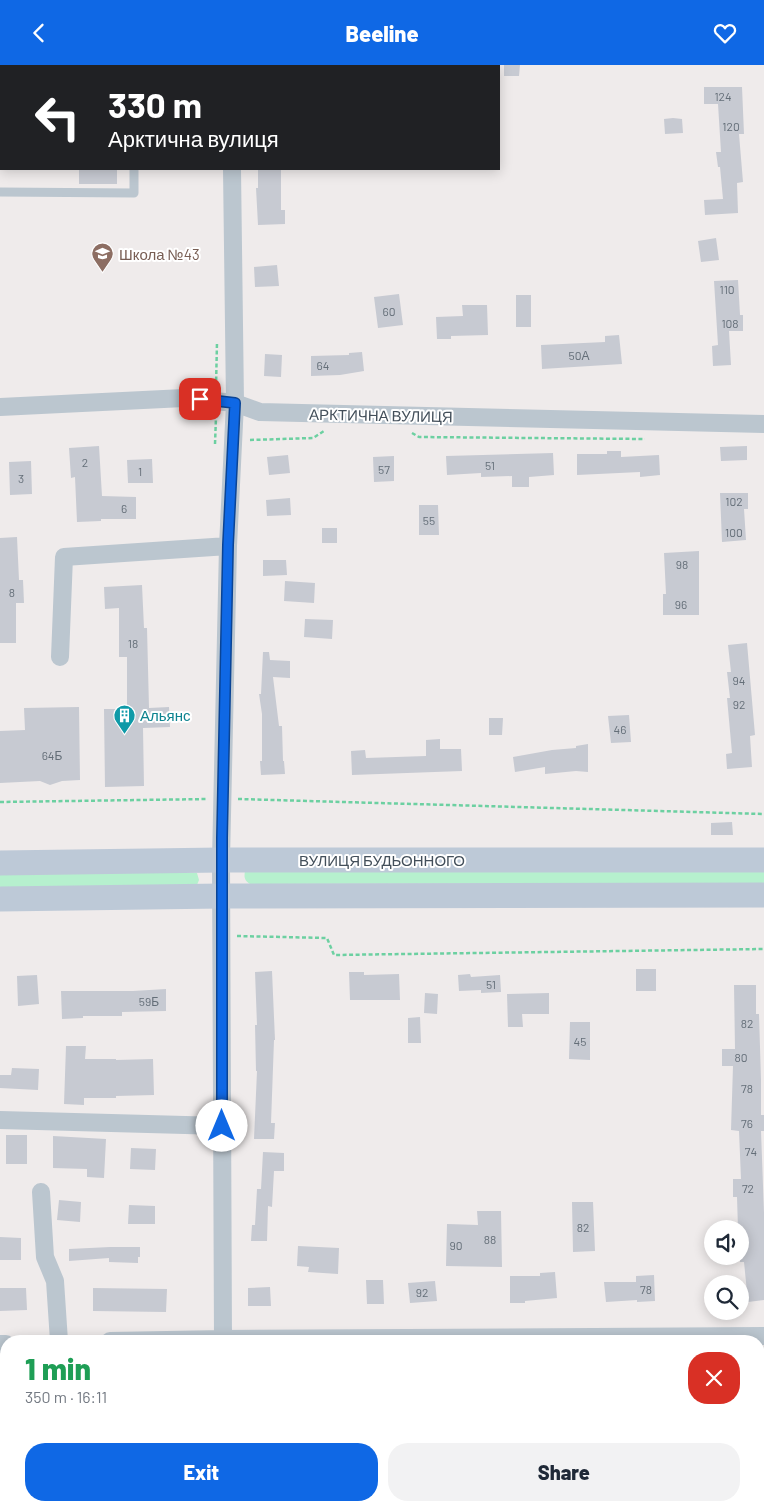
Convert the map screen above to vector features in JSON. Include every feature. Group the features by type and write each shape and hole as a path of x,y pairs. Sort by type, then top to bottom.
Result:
{"main road":[{"name":"ВУЛИЦЯ БУДЬОННОГО","path":"0,863 221,860 764,860"},
{"path":"0,899 764,895"}],"street":[{"path":"223,1335 221,860 228,545 235,403 232,170"},
{"name":"АРКТИЧНА ВУЛИЦЯ","path":"0,407 184,398 235,403 260,412 764,424"},
{"path":"60,657 64,557 228,545"},
{"path":"0,1120 222,1126"},
{"path":"41,1192 45,1257 55,1281 59,1335"}],"lane":[{"path":"0,192 134,193 134,170"}],"path":[{"path":"233,441 313,438 323,431 332,431"},
{"path":"404,433 413,433 419,437 647,439"},
{"path":"0,801 222,798 764,814"},
{"path":"222,936 326,938 334,955 764,949"}],"green space":[{"path":"764,870 764,883 250,884 246,880 245,875 245,871"},
{"path":"0,872 197,873 199,880 197,885 0,888"}],"building":[{"path":"504,65 520,65 519,76 504,76"},
{"path":"704,87 742,87 744,134 739,134 743,182 737,183 738,213 705,215 704,200 723,199 720,167 718,167 716,152 721,152 718,104 704,104"},
{"path":"664,119 682,119 683,133 665,134"},
{"path":"79,170 117,170 117,184 79,184"},
{"path":"258,170 281,170 281,210 285,210 285,224 258,225 256,188 258,188"},
{"path":"716,238 719,260 701,262 698,241"},
{"path":"277,265 279,286 255,287 254,267"},
{"path":"738,280 740,315 743,315 743,331 729,331 731,365 713,366 712,346 718,345 714,281"},
{"path":"399,294 403,325 378,328 374,297"},
{"path":"516,295 531,295 531,327 516,327"},
{"path":"462,305 487,305 488,335 451,336 451,339 437,339 436,317 463,316"},
{"path":"619,335 622,364 542,369 541,345 605,342 605,336"},
{"path":"362,352 364,371 340,375 311,376 311,356 349,355 349,353"},
{"path":"265,354 282,355 281,377 264,376"},
{"path":"99,446 102,496 136,497 136,519 101,519 101,521 77,522 75,477 71,478 69,448"},
{"path":"747,446 747,460 721,461 720,447"},
{"path":"607,451 621,451 621,457 659,455 660,475 640,477 640,472 577,475 577,454 607,454"},
{"path":"553,453 554,475 529,477 529,487 512,487 512,476 481,477 481,473 447,475 446,456"},
{"path":"288,455 290,473 269,475 267,457"},
{"path":"394,456 394,481 374,482 373,457"},
{"path":"152,459 153,483 128,483 127,460"},
{"path":"31,461 32,494 10,495 9,462"},
{"path":"720,493 748,493 748,509 744,509 746,540 722,542"},
{"path":"290,498 291,515 267,516 266,500"},
{"path":"419,505 438,505 439,535 419,535"},
{"path":"322,528 337,528 337,543 322,543"},
{"path":"17,537 19,580 23,580 24,603 16,603 16,643 0,643 0,538"},
{"path":"699,551 699,615 663,615 663,594 666,594 664,553"},
{"path":"263,560 286,560 287,575 263,576"},
{"path":"285,581 315,583 314,603 284,601"},
{"path":"142,585 144,628 147,628 149,708 169,707 170,727 143,728 144,786 105,787 104,709 127,709 127,657 119,657 119,608 105,609 104,587"},
{"path":"305,619 333,620 332,639 304,637"},
{"path":"747,643 755,735 750,736 752,767 727,769 726,754 732,753 727,698 730,698 727,672 731,672 728,645"},
{"path":"263,652 269,652 270,660 290,661 290,678 273,677 279,726 282,726 285,774 261,775 262,714 259,694 261,694"},
{"path":"79,707 80,780 62,781 50,785 40,781 0,783 0,731 25,730 24,708"},
{"path":"629,715 631,742 611,743 608,716"},
{"path":"489,718 503,718 502,735 489,735"},
{"path":"440,739 440,749 461,749 462,771 352,775 351,751 365,750 366,758 426,756 426,740"},
{"path":"588,744 588,772 576,771 545,774 545,767 515,772 513,757 576,748 576,746"},
{"path":"732,822 733,835 711,835 711,823"},
{"path":"636,969 656,969 656,991 636,991"},
{"path":"272,971 275,1040 271,1123 275,1123 274,1139 254,1139 257,1071 255,972"},
{"path":"349,972 364,972 364,975 399,974 400,1000 350,1000"},
{"path":"470,974 471,977 500,975 501,992 481,993 481,990 459,991 458,975"},
{"path":"37,975 39,1004 18,1006 17,976"},
{"path":"734,985 756,985 756,1014 759,1014 761,1115 764,1115 764,1131 761,1131 764,1213 764,1300 749,1302 749,1275 745,1275 744,1265 749,1265 749,1220 738,1220 737,1197 733,1197 733,1179 741,1179 739,1131 731,1130 733,1066 722,1066 722,1049 735,1049"},
{"path":"166,989 166,1011 122,1012 122,1016 83,1016 83,1018 62,1019 61,991"},
{"path":"425,993 438,994 437,1014 424,1013"},
{"path":"549,993 549,1014 522,1014 523,1027 508,1027 507,994"},
{"path":"420,1017 421,1043 408,1043 408,1018"},
{"path":"570,1022 590,1022 590,1060 569,1059"},
{"path":"66,1046 86,1046 85,1059 153,1059 154,1095 84,1098 84,1105 64,1104"},
{"path":"12,1068 39,1069 38,1090 0,1088 0,1075 11,1075"},
{"path":"6,1135 27,1135 27,1164 6,1164"},
{"path":"53,1136 106,1139 104,1178 87,1177 87,1169 53,1168"},
{"path":"131,1148 156,1149 155,1170 130,1169"},
{"path":"263,1152 284,1153 284,1171 274,1171 272,1207 268,1206 267,1241 251,1241 252,1225 255,1225 257,1189 261,1189"},
{"path":"59,1200 81,1202 80,1222 57,1220"},
{"path":"572,1202 593,1202 595,1251 573,1252"},
{"path":"129,1205 155,1206 155,1224 128,1224"},
{"path":"477,1211 501,1211 502,1267 446,1266 447,1224 478,1225"},
{"path":"0,1237 21,1238 21,1260 0,1260"},
{"path":"298,1246 339,1248 338,1274 308,1272 309,1267 297,1266"},
{"path":"140,1247 138,1263 109,1262 109,1258 69,1261 69,1249"},
{"path":"555,1272 557,1298 525,1301 525,1303 510,1303 510,1276 540,1276 540,1273"},
{"path":"654,1275 655,1301 606,1302 604,1282 636,1282 636,1276"},
{"path":"366,1280 383,1280 384,1304 367,1304"},
{"path":"435,1281 437,1301 410,1303 408,1283"},
{"path":"270,1287 271,1306 248,1306 248,1288"},
{"path":"0,1288 26,1288 27,1310 0,1311"},
{"path":"93,1288 167,1289 166,1312 93,1311"}],"place":[{"name":"Школа №43","path":"103,273"},
{"name":"Альянс","path":"124,734"}],"route":[{"path":"200,399 235,403 228,545 222,838 222,1126"}]}
